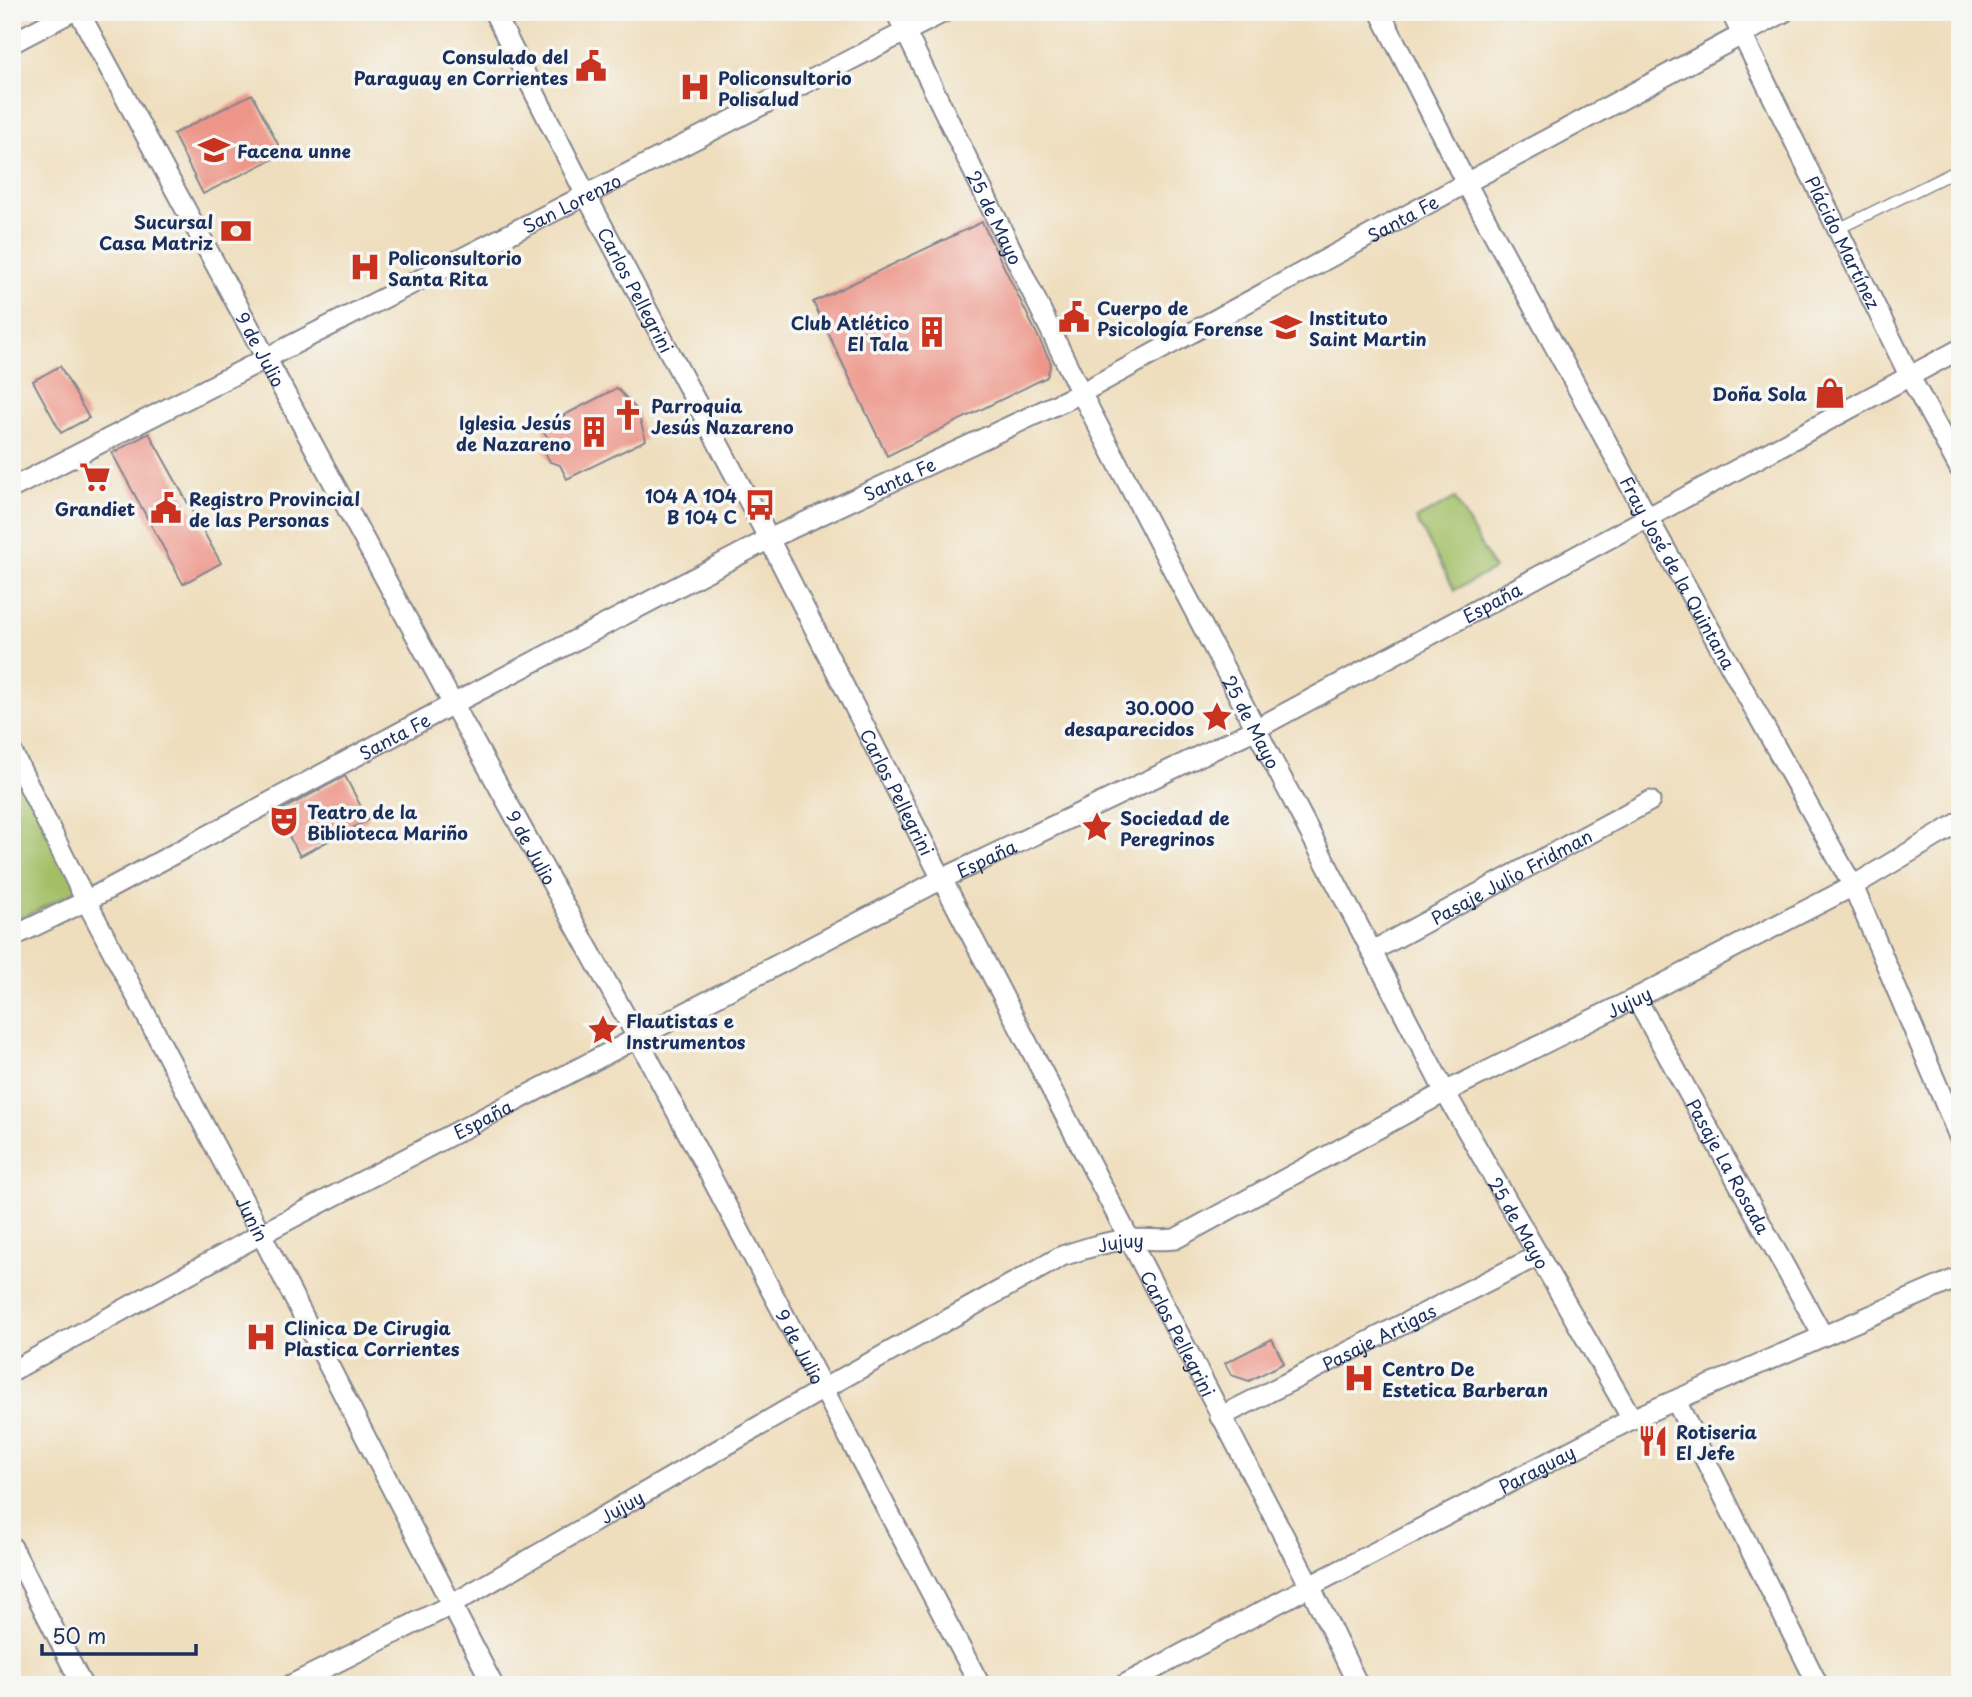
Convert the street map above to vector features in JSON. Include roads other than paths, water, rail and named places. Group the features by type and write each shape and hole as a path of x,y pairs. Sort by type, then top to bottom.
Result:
{"street":[{"path":"12,43 72,12"},
{"name":"9 de Julio","path":"79,12 453,704 637,1037 980,1685"},
{"name":"Carlos Pellegrini","path":"494,12 586,195 769,538 942,879 1310,1586 1358,1685"},
{"name":"25 de Mayo","path":"896,12 1081,393 1371,951 1445,1091 1632,1419"},
{"name":"San Lorenzo","path":"12,488 944,12"},
{"name":"Fray José de la Quintana","path":"1380,12 1466,183 1648,518 1853,886 1960,1139"},
{"name":"Plácido Martínez","path":"1731,12 1910,377 1960,469"},
{"name":"Santa Fe","path":"12,937 86,901 769,538 1081,393 1784,12"},
{"name":"España","path":"12,1371 261,1234 942,879 1256,730 1960,349"},
{"name":"Junín","path":"12,752 86,901 493,1685"},
{"name":"Pasaje Julio Fridman","path":"1371,951 1650,801"},
{"name":"Jujuy","path":"291,1685 451,1605 823,1389 1062,1256 1101,1243 1129,1239 1156,1241 1175,1238 1445,1091 1636,998 1853,886 1960,822"},
{"name":"Pasaje La Rosada","path":"1636,998 1823,1336"},
{"name":"Pasaje Artigas","path":"1220,1417 1539,1255"},
{"name":"Paraguay","path":"1124,1685 1632,1419 1960,1277"},
{"path":"1676,1401 1818,1685"},
{"path":"12,1547 82,1685"}],"lane":[{"path":"1838,229 1960,169"}],"place":[{"name":"Consulado del Paraguay en Corrientes","path":"591,66"},
{"name":"Policonsultorio Polisalud","path":"695,87"},
{"name":"Facena unne","path":"214,150"},
{"name":"Sucursal Casa Matriz","path":"236,231"},
{"name":"Policonsultorio Santa Rita","path":"365,267"},
{"name":"Cuerpo de Psicología Forense","path":"1074,317"},
{"name":"Instituto Saint Martin","path":"1286,327"},
{"name":"Club Atlético El Tala","path":"932,332"},
{"name":"Doña Sola","path":"1830,393"},
{"name":"Parroquia Jesús Nazareno","path":"628,415"},
{"name":"Iglesia Jesús de Nazareno","path":"594,432"},
{"name":"Grandiet","path":"95,477"},
{"name":"104 A 104 B 104 C","path":"760,505"},
{"name":"Registro Provincial de las Personas","path":"166,508"},
{"name":"30.000 desaparecidos","path":"1217,717"},
{"name":"Teatro de la Biblioteca Mariño","path":"284,821"},
{"name":"Sociedad de Peregrinos","path":"1097,827"},
{"name":"Flautistas e Instrumentos","path":"603,1030"},
{"name":"Clinica De Cirugia Plastica Corrientes","path":"261,1337"},
{"name":"Centro De Estetica Barberan","path":"1359,1378"},
{"name":"Rotiseria El Jefe","path":"1653,1441"}]}
